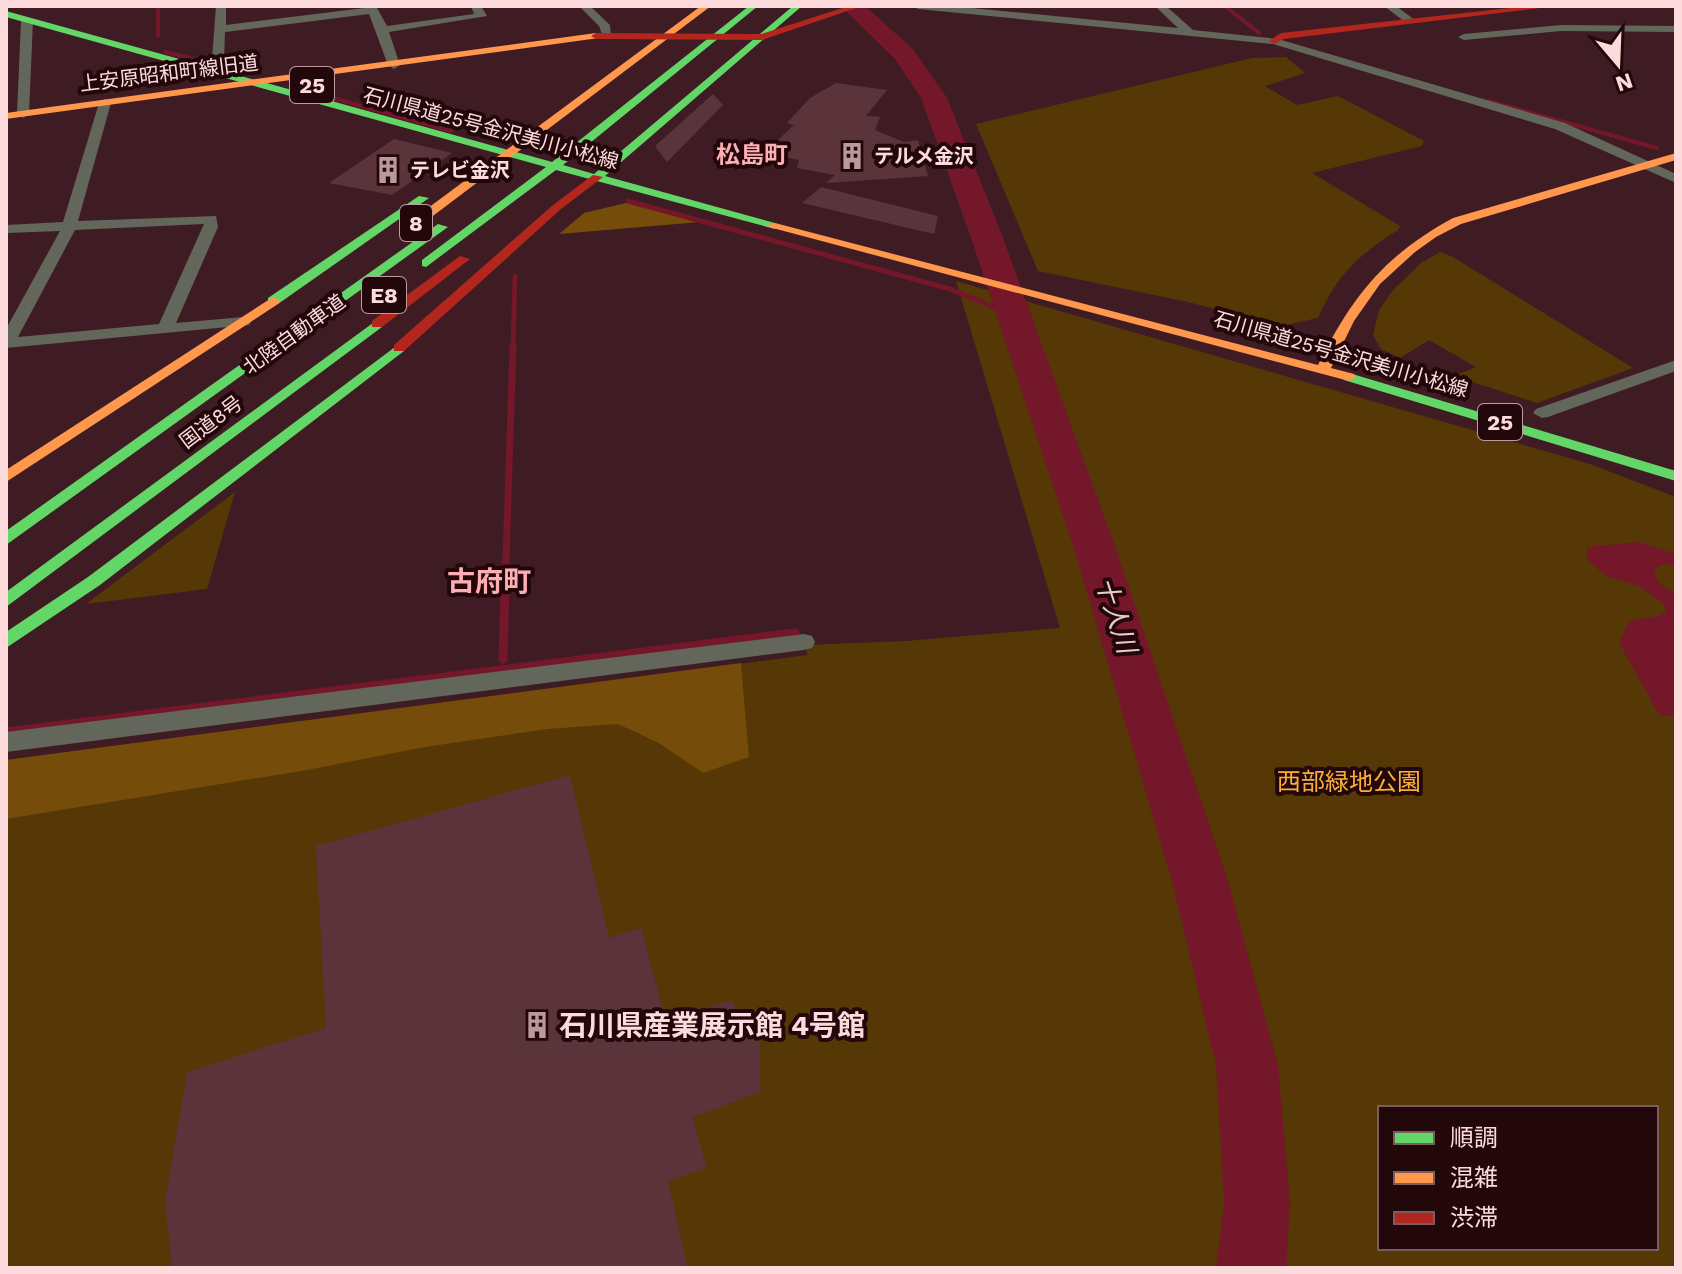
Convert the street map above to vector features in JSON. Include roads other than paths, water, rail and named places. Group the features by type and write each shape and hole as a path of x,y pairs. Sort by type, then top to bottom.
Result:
{"main road":[{"name":"石川県道25号金沢美川小松線","path":"12,6 509,136 964,268"},
{"name":"8","path":"6,477 243,322 490,150 684,6"},
{"path":"663,24 690,6"},
{"name":"8","path":"256,337 491,169 707,6"},
{"name":"北陸自動車道","path":"6,539 445,225 731,6"},
{"name":"E8","path":"412,274 586,142 754,6"},
{"name":"上安原昭和町線旧道","path":"14,115 607,35 762,37 858,6"},
{"path":"1274,41 1281,36 1552,6"},
{"path":"6,641 94,581 266,453 404,344 517,230 612,166 762,37 791,7"},
{"path":"6,611 144,528 419,311 791,7"},
{"name":"石川県道25号金沢美川小松線","path":"6,14 594,179 964,268"},
{"path":"1329,357 1357,298 1389,261 1429,233 1457,221 1676,156"},
{"name":"国道8号","path":"6,601 475,251"},
{"name":"25","path":"964,268 1038,288"},
{"name":"石川県道25号金沢美川小松線","path":"1038,288 1329,357 1676,476"},
{"name":"石川県道25号金沢美川小松線","path":"1038,288 1285,341"},
{"name":"25","path":"1534,411 1572,422"}],"street":[{"path":"218,59 221,6"},
{"path":"383,30 481,16 476,6"},
{"path":"586,6 604,25 607,35"},
{"path":"918,6 1274,41 1560,126 1676,179"},
{"path":"1160,6 1190,33"},
{"path":"1389,6 1409,20"},
{"path":"1541,7 1565,28"},
{"path":"220,29 321,11 372,8 394,65"},
{"path":"1030,16 1071,9"},
{"path":"14,115 27,20"},
{"path":"1464,37 1565,28 1676,29"},
{"path":"6,342 69,227 105,103"},
{"path":"6,229 211,219 211,227 165,329"},
{"path":"6,342 243,322"},
{"path":"1534,411 1676,365"},
{"path":"6,742 804,642"}],"waterway":[{"path":"158,6 158,36"},
{"name":"十人川","path":"852,6 904,54 934,98 986,235 1096,552 1200,881 1247,1065 1257,1202 1251,1268"},
{"path":"1225,6 1259,33"},
{"path":"165,52 193,59"},
{"path":"222,67 249,74"},
{"path":"308,91 451,131"},
{"path":"1489,101 1657,148"},
{"path":"628,201 950,289 1013,315"},
{"path":"513,348 515,276"},
{"path":"505,590 513,346"},
{"path":"503,659 505,588"},
{"path":"6,732 795,633"}],"place":[{"name":"テルメ金沢","path":"852,156"},
{"name":"テレビ金沢","path":"388,170"},
{"name":"石川県産業展示館 4号館","path":"537,1025"}],"district":[{"name":"松島町","path":"752,155"},
{"name":"古府町","path":"489,581"}],"park label":[{"name":"西部緑地公園","path":"1349,782"}]}
